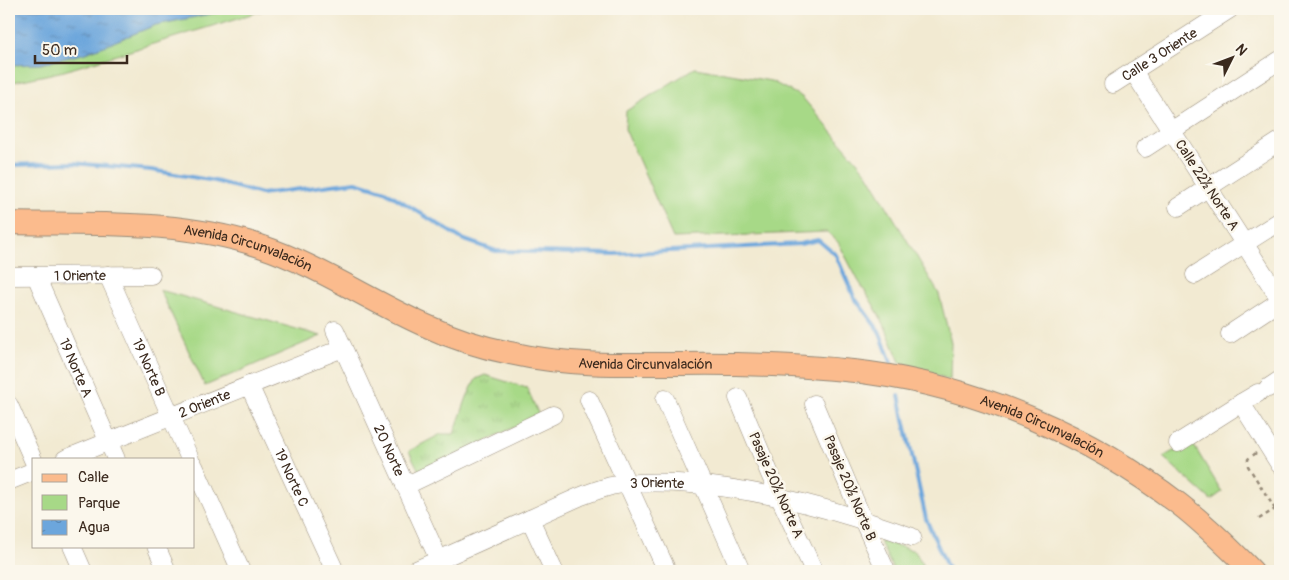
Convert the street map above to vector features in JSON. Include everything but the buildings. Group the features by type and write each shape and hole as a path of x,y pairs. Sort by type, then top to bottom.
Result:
{"main road":[{"name":"Avenida Circunvalación","path":"9,223 158,226 197,230 235,238 280,253 312,267 419,323 496,350 534,358 587,362 732,364 818,368 879,374 927,384 985,401 1038,421 1133,472 1166,494 1200,521 1252,571"}],"street":[{"name":"Calle 3 Oriente","path":"1113,84 1230,9"},
{"path":"1145,148 1280,60"},
{"name":"Calle 22½ Norte A","path":"1133,71 1280,300"},
{"path":"1178,206 1280,141"},
{"path":"1195,276 1280,221"},
{"name":"19 Norte B","path":"108,275 190,458"},
{"name":"1 Oriente","path":"9,276 151,275"},
{"name":"19 Norte A","path":"36,276 116,458"},
{"path":"1230,334 1280,300"},
{"name":"20 Norte","path":"335,330 441,566"},
{"name":"2 Oriente","path":"67,458 343,348"},
{"name":"19 Norte C","path":"249,385 335,571"},
{"path":"1178,443 1269,387"},
{"name":"Pasaje 20½ Norte A","path":"738,398 780,498 814,571"},
{"path":"664,399 740,571"},
{"path":"589,400 667,571"},
{"path":"1241,403 1280,465"},
{"name":"Pasaje 20½ Norte B","path":"814,404 886,571"},
{"path":"9,405 32,458"},
{"path":"405,486 553,415"},
{"path":"195,468 241,571"},
{"path":"9,481 32,472"},
{"name":"3 Oriente","path":"414,571 441,566 530,519 594,491 628,484 674,483 725,487 835,511 912,537"},
{"path":"530,519 554,571"},
{"path":"73,548 83,571"},
{"path":"157,548 167,571"}],"path":[{"path":"1268,446 1248,459 1248,466 1275,509"},
{"path":"1258,519 1280,506"}],"green space":[{"path":"9,9 268,9 64,71 9,83"},
{"path":"695,68 771,81 802,97 867,173 939,294 951,343 950,380 900,362 884,324 873,304 838,242 827,232 673,238 625,129 626,111"},
{"path":"160,290 321,336 205,386"},
{"path":"485,375 527,388 539,415 420,473 409,451 441,434 454,434 467,397 476,379"},
{"path":"1191,441 1222,492 1211,500 1163,457"},
{"path":"879,540 915,551 926,571 894,571"}],"water":[{"path":"9,9 235,9 156,25 86,53 41,64 9,65"}],"waterway":[{"path":"9,165 73,163 151,170 215,181 261,194 356,182 385,191 462,239 496,251 615,254 800,244 818,240 836,255 854,297 879,331 891,362"},
{"path":"899,396 926,519 949,571"}]}
